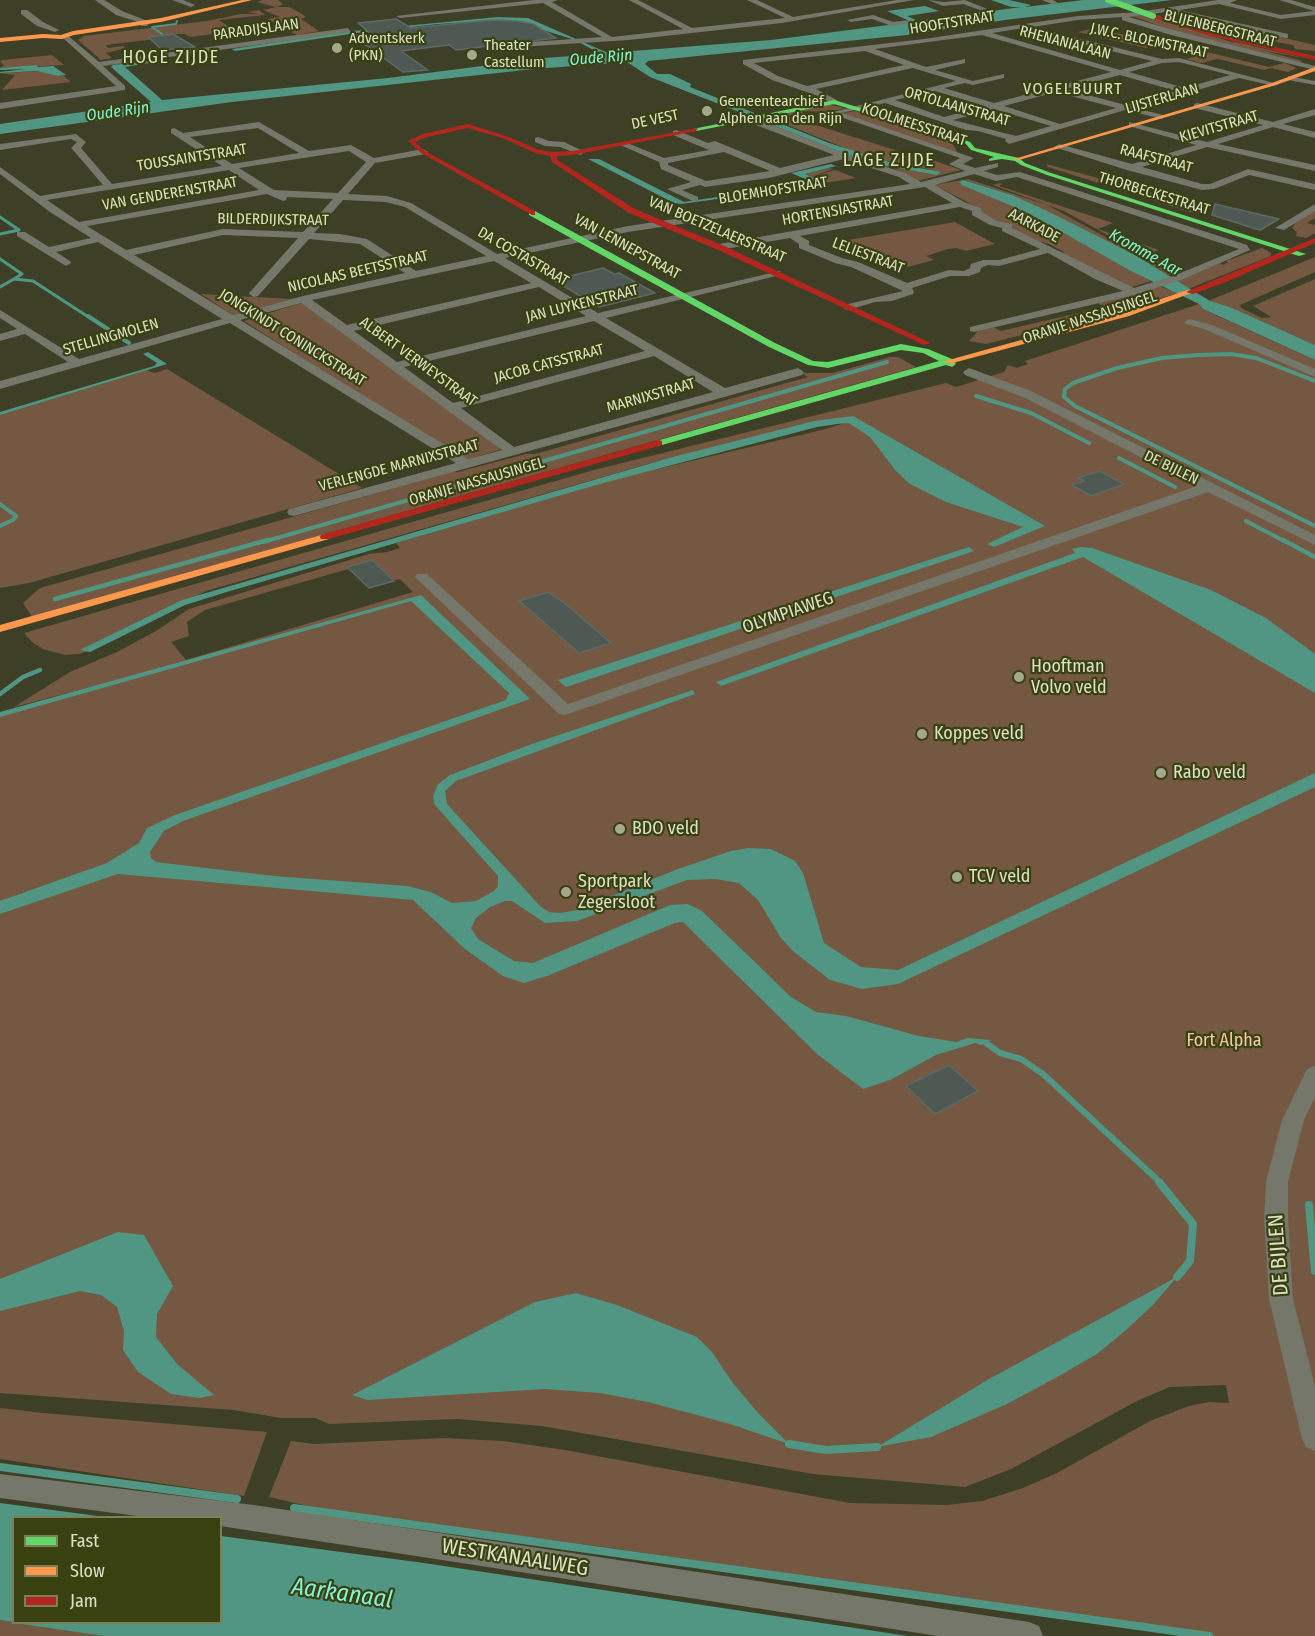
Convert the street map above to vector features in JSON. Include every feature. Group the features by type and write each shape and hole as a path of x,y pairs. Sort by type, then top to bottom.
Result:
{"street":[{"path":"99,0 119,13 145,23 241,0"},
{"path":"176,0 192,5"},
{"path":"0,39 145,23 249,0"},
{"path":"400,16 554,0"},
{"path":"633,0 698,29 791,18"},
{"path":"651,0 713,37 672,42"},
{"path":"751,0 814,27"},
{"path":"886,10 910,0"},
{"path":"932,0 958,9 977,7 988,11"},
{"path":"1046,0 1054,3"},
{"path":"1108,0 1210,34 1315,58"},
{"name":"HOOFTSTRAAT","path":"746,62 867,48 1018,26 1169,10 1233,0"},
{"path":"1284,0 1315,11"},
{"path":"544,1 629,45 653,44"},
{"path":"1219,2 1281,17 1315,11"},
{"path":"519,45 614,39 791,18 869,6 886,10 910,22 892,24 873,17 840,22 821,14"},
{"path":"1169,10 1285,36"},
{"path":"0,106 48,98 60,106 123,96 96,65 57,34 24,12"},
{"name":"BLIJENBERGSTRAAT","path":"1118,15 1174,33 1315,69"},
{"path":"746,25 763,33"},
{"name":"J.W.C. BLOEMSTRAAT","path":"1018,26 1162,61 1179,60 1274,84"},
{"name":"PARADIJSLAAN","path":"96,65 348,30"},
{"name":"RHENANIALAAN","path":"980,32 1183,90"},
{"name":"RHENANIALAAN","path":"980,43 1003,39"},
{"path":"1006,51 1027,46"},
{"path":"867,48 912,66 973,83 1001,76"},
{"path":"1050,64 1070,59"},
{"path":"946,119 1162,61"},
{"name":"THORBECKESTRAAT","path":"746,62 775,78 829,97 834,102 968,142 973,149 1006,162 1301,254"},
{"path":"928,70 962,62"},
{"path":"807,89 912,66"},
{"name":"LIJSTERLAAN","path":"1006,162 1274,84 1315,69"},
{"path":"935,88 1057,125 1094,118 1239,75"},
{"path":"1292,78 1315,83"},
{"path":"886,100 964,81"},
{"path":"1058,89 1160,117"},
{"name":"ORTOLAANSTRAAT","path":"856,107 886,100 1013,140 1057,125"},
{"name":"DE VEST","path":"553,154 579,152 834,102"},
{"path":"1197,106 1315,135"},
{"name":"KOOLMEESSTRAAT","path":"856,107 832,114 969,158 954,164 996,178 1017,174 1242,247 1245,250 1134,292"},
{"name":"KIEVITSTRAAT","path":"1130,168 1315,112"},
{"name":"AARKADE","path":"747,118 844,156 902,175 978,210 975,213 994,223 1008,226 1006,229 1134,292"},
{"path":"1132,124 1208,145 1315,168"},
{"path":"272,192 178,133 261,126 309,155"},
{"name":"VAN BOETZELAERSTRAAT","path":"423,152 411,143 413,139 468,126 497,135 537,152 553,154 554,161 632,211 719,247 848,307 905,342 954,360"},
{"path":"676,132 700,142 717,145 779,171"},
{"path":"0,147 73,136 82,142 76,148 111,188"},
{"path":"538,140 548,144 561,144 579,152"},
{"path":"622,144 705,184 762,177 844,156"},
{"path":"664,164 717,145"},
{"name":"RAAFSTRAAT","path":"1059,147 1202,187 1211,186 1248,172 1315,187"},
{"name":"TOUSSAINTSTRAAT","path":"38,199 351,148 372,161"},
{"path":"254,294 372,161 423,152"},
{"name":"VAN LENNEPSTRAAT","path":"423,152 772,345 817,364 828,365 905,342"},
{"name":"BLOEMHOFSTRAAT","path":"660,223 923,185 1006,162"},
{"name":"JONGKINDT CONINCKSTRAAT","path":"0,170 38,199 99,239 468,465"},
{"path":"695,199 672,189 702,182"},
{"name":"DA COSTASTRAAT","path":"272,192 284,199 338,199 399,203 414,209 724,393"},
{"name":"VAN GENDERENSTRAAT","path":"78,225 272,192"},
{"path":"848,195 885,218"},
{"name":"HORTENSIASTRAAT","path":"719,247 961,204"},
{"path":"1280,228 1315,207"},
{"path":"578,239 660,223"},
{"name":"BILDERDIJKSTRAAT","path":"124,254 223,232 340,237 363,241 414,274"},
{"path":"21,234 66,263"},
{"name":"LELIESTRAAT","path":"791,234 805,243 803,246 839,261 854,264 906,287"},
{"path":"47,251 99,239"},
{"name":"NICOLAAS BEETSSTRAAT","path":"231,320 303,299 578,239"},
{"name":"ORANJE NASSAUSINGEL","path":"1040,352 1301,254 1315,240"},
{"path":"848,307 874,298 888,299 909,292 906,287 949,273 965,274 976,270 975,266 987,262 999,263 1048,250"},
{"name":"ORANJE NASSAUSINGEL","path":"0,629 954,360 1194,296 1301,254"},
{"name":"JAN LUYKENSTRAAT","path":"395,366 776,273"},
{"path":"346,329 539,284"},
{"path":"974,329 1134,292"},
{"name":"ALBERT VERWEYSTRAAT","path":"303,299 513,452"},
{"path":"0,313 78,363"},
{"name":"STELLINGMOLEN","path":"0,385 231,320"},
{"path":"1190,322 1208,327 1315,373"},
{"path":"0,338 27,330"},
{"name":"JACOB CATSSTRAAT","path":"451,407 656,352"},
{"path":"954,360 981,369"},
{"path":"952,377 981,369"},
{"name":"DE BIJLEN","path":"981,369 1315,541"},
{"name":"MARNIXSTRAAT","path":"513,452 798,372"},
{"name":"ORANJE NASSAUSINGEL","path":"0,641 212,576 514,488 894,391"},
{"name":"VERLENGDE MARNIXSTRAAT","path":"294,512 513,452"},
{"name":"OLYMPIAWEG","path":"422,577 565,710 1208,487"},
{"name":"DE BIJLEN","path":"1315,1074 1293,1120 1277,1182 1276,1218 1281,1299 1315,1439"},
{"name":"WESTKANAALWEG","path":"0,1486 254,1518 1029,1636"}],"green space":[{"path":"278,0 283,4 277,7 289,7 299,12 306,17 301,19 319,31 297,35 267,19 280,17 263,10 276,7 257,2"},
{"path":"259,10 265,15 219,20 235,31 190,37 185,34 159,35 155,39 106,45 108,48 123,46 126,48 106,53 112,58 101,60 78,40 84,36 207,21 241,14 258,14 247,12"},
{"path":"1173,12 1315,45 1315,51 1295,49 1293,45 1249,37"},
{"path":"1144,15 1235,43 1231,41 1309,59 1261,50 1303,61 1296,63 1176,32 1132,16"},
{"path":"1091,29 1161,43 1146,48 1078,32"},
{"path":"1169,43 1269,67 1284,63 1297,68 1288,72 1271,68 1264,70 1218,59 1201,63 1186,59 1204,54 1164,44"},
{"path":"52,55 64,65 0,68 4,65 0,61 3,60"},
{"path":"45,71 64,76 71,82 2,90 15,75 0,73"},
{"path":"825,104 846,108 827,112 802,111 803,113 787,116 961,170 917,181 893,168 941,174 860,154 765,116"},
{"path":"855,111 950,140 958,153 838,114"},
{"path":"1046,164 1205,207 1193,213 1048,167"},
{"path":"833,169 816,175 820,178 818,175 835,170 856,178 825,183 804,174"},
{"path":"968,179 1047,205 1173,274 1168,275 1135,255 1012,195 963,180 959,183 1028,213 1151,281 1129,288 1059,254 1064,252 1049,244 1029,239 1011,229 1012,226 980,212 982,210 935,185"},
{"path":"1002,184 999,186 1113,223 1098,229 1159,250 1147,254 1170,267 1167,268 1064,211 993,185"},
{"path":"1315,210 1315,218 1307,223 1315,225 1315,233 1306,238 1296,236 1297,232 1292,228 1296,222"},
{"path":"955,222 995,244 966,251 957,248 948,249 926,256 934,260 908,267 842,241"},
{"path":"1262,248 1271,253 1271,256 1188,289 1176,280 1220,263 1223,265 1228,262 1226,261"},
{"path":"1315,257 1315,272 1240,305 1241,308 1262,318 1271,317 1253,306 1315,279 1315,345 1230,307 1208,301"},
{"path":"1159,286 1178,293 1126,309 986,344 969,341 978,331 993,327 1001,331 1104,307 1098,303"},
{"path":"201,294 292,299 233,315"},
{"path":"301,303 502,449 469,459 465,458 345,386 244,321"},
{"name":"Sportpark Zegersloot","path":"1199,304 1213,314 1315,360 1315,1636 1215,1636 597,1546 339,1513 269,1497 291,1441 314,1444 445,1438 503,1441 565,1450 850,1503 947,1505 982,1501 1023,1488 1057,1473 1150,1421 1189,1406 1209,1402 1229,1403 1226,1385 1170,1387 1139,1400 1011,1469 965,1487 813,1474 542,1426 457,1419 329,1424 315,1418 281,1418 234,1410 0,1393 0,715 94,686 14,707 70,672 117,652 156,631 189,609 369,554 387,552 400,548 396,543 615,479 826,429 857,419 853,416 662,460 206,591 92,650 79,654 65,655 43,649 24,633 594,470 946,383 956,387 1004,372 1008,365 1017,368 1028,364 1025,361","holes":["373,562 392,581 400,579 413,592 186,660 171,642 189,636 187,622 205,610"]},
{"path":"890,357 898,357 916,367 32,617 23,603 40,588 452,472 526,454 535,454 808,377 802,373 833,373"},
{"path":"167,369 362,488 29,583 0,588 0,415 146,370 155,373"},
{"path":"0,1408 267,1432 244,1496 0,1459"},
{"path":"0,1620 12,1622 12,1624 27,1624 104,1636 0,1636"}],"water":[{"name":"Oude Rijn","path":"991,0 1009,0 1031,5 1025,7 1083,0 1172,0 1005,20 907,35 648,61 645,64 657,74 670,74 691,84 690,87 829,143 892,163 941,172 937,175 869,163 650,77 627,62 534,69 232,102 0,134 0,124 151,102 111,67 113,65 147,61 150,63 125,67 162,100 388,78 545,58 771,40 912,22 887,11 925,6 939,11 907,16 918,21 1021,7 1011,7"},
{"path":"498,17 528,18 608,53 599,53 575,40 529,23 505,20 438,24 235,51 232,49 342,32"},
{"path":"37,65 38,67 53,66 66,75 58,76 37,71 0,73 26,69 0,70 0,68"},
{"path":"588,159 599,159 684,202 810,183 791,173 831,164 836,166 805,174 827,184 681,204 674,203"},
{"path":"963,180 1012,195 1043,209 1135,255 1210,301 1230,307 1315,345 1315,360 1203,309 1199,304 1131,271 1028,213 962,185 959,182"},
{"path":"148,352 167,364 0,415 0,412 154,366 157,363 143,354"},
{"path":"853,416 1045,526 994,547 987,544 1023,527 946,502 910,484 896,471 870,437 849,423 837,424 817,427 600,484 230,591 185,605 90,652 80,650 182,600 669,458 814,421"},
{"path":"969,547 974,551 566,687 558,680"},
{"path":"1092,548 1211,590 1266,618 1315,654 1315,693 1083,557 721,686 716,682 1075,553 1072,549"},
{"path":"421,595 530,699 183,821 164,831 150,852 151,858 156,862 274,876 407,886 431,892 452,903 476,901 494,891 498,886 498,876 434,804 433,796 438,784 450,775 529,745 693,690 695,694 456,781 445,791 447,804 541,907 549,912 578,910 675,870 731,851 749,848 771,849 795,861 803,873 824,943 861,967 898,970 1315,773 1315,787 898,984 862,989 830,980 793,951 781,938 758,900 739,883 715,879 687,880 577,921 545,923 512,901 505,901 490,907 476,918 471,928 478,939 514,961 533,963 670,905 688,904 702,911 791,997 816,1012 846,1016 919,1036 956,1042 968,1038 991,1040 981,1045 975,1043 936,1055 890,1080 863,1089 817,1054 683,922 675,923 547,976 524,983 503,976 465,949 413,900 118,874 0,914 0,901 107,863 139,843 147,828 175,815 506,700 509,693 411,601 0,717 0,712"},
{"path":"118,1232 144,1235 173,1286 157,1314 156,1337 177,1364 214,1395 199,1398 171,1394 138,1372 123,1350 124,1331 117,1307 101,1295 80,1291 0,1311 0,1279"},
{"path":"1177,1277 1153,1305 1126,1330 1097,1354 1059,1376 1007,1404 931,1437 877,1447 989,1379"},
{"path":"576,1293 617,1305 697,1337 712,1352 732,1382 759,1414 789,1444 730,1424 648,1402 600,1393 545,1389 367,1400 352,1395 535,1302"},
{"path":"0,1503 98,1516 12,1516 12,1622 0,1620"},
{"name":"Aarkanaal","path":"222,1536 424,1563 908,1636 104,1636 22,1624 222,1624"}],"building":[{"path":"396,19 411,28 492,20 517,21 533,24 556,38 456,50 449,45 401,51 428,70 403,72 360,41 377,39 358,23"},
{"path":"173,34 195,47 162,50 148,37"},
{"path":"1215,204 1279,219 1260,230 1212,215"},
{"path":"603,268 614,274 619,273 655,293 599,307 553,280"},
{"path":"1099,471 1124,484 1091,496 1072,485 1084,481 1078,478"},
{"path":"372,560 394,581 369,588 347,567"},
{"path":"548,592 562,601 611,643 579,653 519,601"},
{"path":"949,1065 978,1091 935,1114 906,1086"}],"waterway":[{"path":"162,34 152,27 176,24 177,21"},
{"path":"0,217 19,230 0,234"},
{"path":"0,259 22,274 14,279"},
{"path":"0,287 14,279"},
{"path":"14,279 33,281 90,318"},
{"path":"88,316 129,343"},
{"path":"1315,381 1256,358 1231,354 1198,355 1162,358 1117,368 1073,383 1065,389 1064,397 1075,406 1315,526"},
{"path":"263,542 887,362"},
{"path":"976,396 1031,413 1089,443"},
{"path":"1119,458 1175,487"},
{"path":"0,504 16,516 13,520 0,526"},
{"path":"1246,521 1286,542"},
{"path":"55,599 268,540"},
{"path":"1283,540 1315,557"},
{"path":"0,694 23,677 40,670"},
{"path":"986,1043 1000,1053 1021,1059 1043,1074 1161,1183"},
{"path":"1159,1182 1193,1224 1190,1261 1177,1277"},
{"path":"1309,1205 1315,1271"},
{"path":"789,1444 826,1450 877,1447"},
{"path":"0,1467 237,1499"},
{"path":"294,1508 1209,1636"}],"traffic: fast":[{"path":"1108,0 1153,16"},
{"path":"696,129 834,102 961,140 973,149 1002,157"},
{"path":"991,160 1002,157 1017,159 1023,164 1049,174 1302,254"},
{"path":"532,213 772,345 811,363 828,365 901,347 925,351 952,364"},
{"path":"659,443 949,361"}],"traffic: slow":[{"path":"0,40 43,36 62,37 73,33 161,20 249,0"},
{"path":"1017,159 1274,84 1315,69"},
{"path":"949,361 1126,314 1190,292"},
{"path":"0,629 325,537"}],"traffic: jam":[{"path":"1153,16 1210,34 1315,58"},
{"path":"532,213 423,152 411,141 425,135 468,126 507,138 537,152 553,154 573,153 696,129"},
{"path":"553,154 554,161 632,211 719,247 927,343"},
{"path":"1190,292 1315,240"},
{"path":"325,537 659,443"}],"place":[{"name":"Adventskerk (PKN)","path":"337,48"},
{"name":"Theater Castellum","path":"472,55"},
{"name":"Gemeentearchief Alphen aan den Rijn","path":"707,111"},
{"name":"Hooftman Volvo veld","path":"1019,677"},
{"name":"Koppes veld","path":"922,734"},
{"name":"Rabo veld","path":"1161,773"},
{"name":"BDO veld","path":"620,829"},
{"name":"TCV veld","path":"957,877"},
{"name":"Sportpark Zegersloot","path":"566,892"}],"district":[{"name":"HOGE ZIJDE","path":"171,58"},
{"name":"VOGELBUURT","path":"1073,90"},
{"name":"LAGE ZIJDE","path":"889,161"}],"water label":[{"name":"Kromme Aar","path":"1145,253"}],"park label":[{"name":"Fort Alpha","path":"1224,1041"}]}
